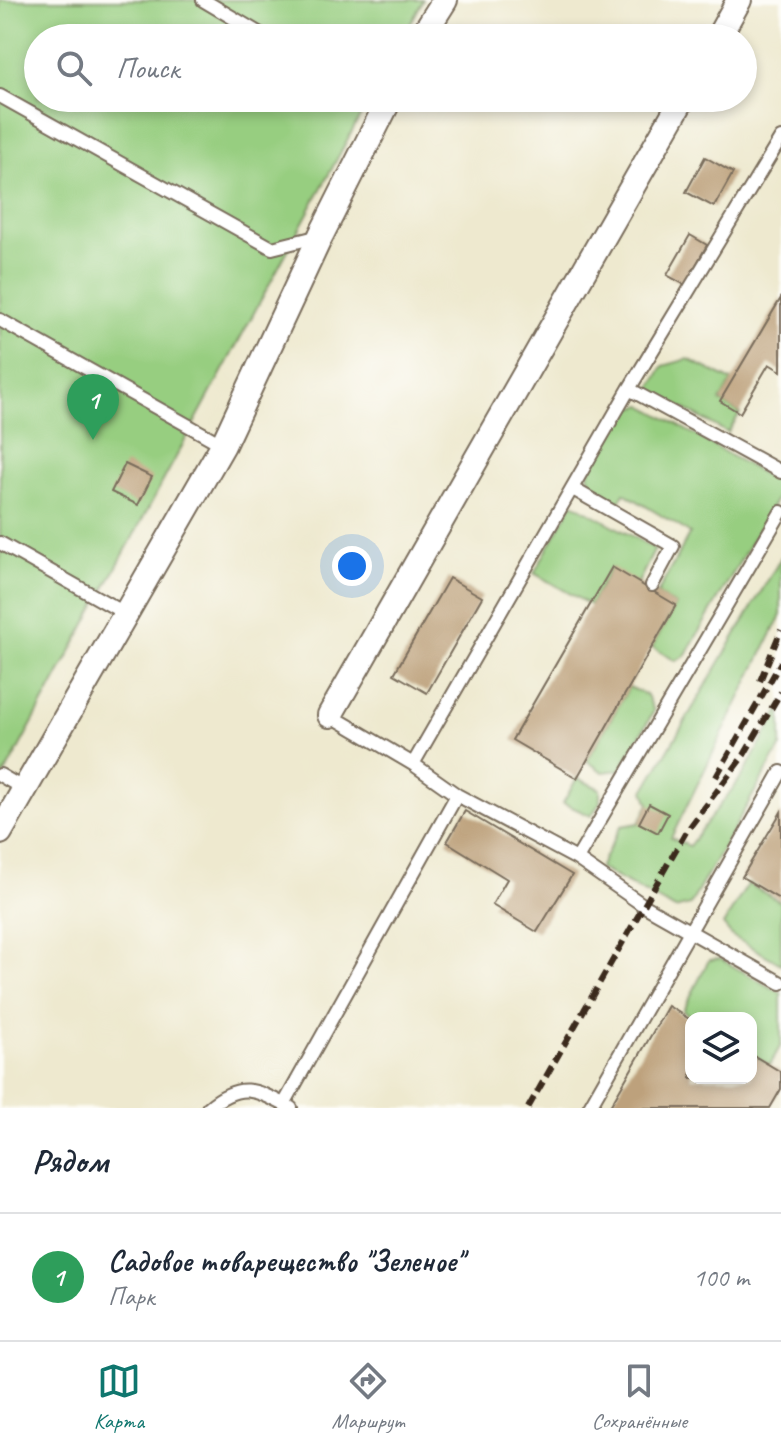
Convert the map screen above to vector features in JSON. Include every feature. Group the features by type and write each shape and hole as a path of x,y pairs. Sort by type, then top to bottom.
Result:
{"street":[{"path":"430,24 445,0"},
{"path":"726,24 739,0"},
{"path":"0,832 223,445 321,235 383,112"},
{"path":"330,715 675,112"}],"lane":[{"path":"203,0 243,24"},
{"path":"0,96 24,109"},
{"path":"29,112 272,248 321,235"},
{"path":"413,764 629,389 781,138"},
{"path":"0,320 223,445"},
{"path":"629,389 781,472"},
{"path":"573,489 673,546 652,585"},
{"path":"577,859 781,512"},
{"path":"0,543 126,614"},
{"path":"330,715 413,764 457,795 577,859 643,905 781,983"},
{"path":"589,1108 781,772"},
{"path":"0,775 24,789"},
{"path":"208,1108 226,1093 254,1090 288,1106 457,795"}],"green space":[{"path":"0,0 423,0 410,24 24,24 24,112 362,112 0,783"},
{"path":"688,359 732,381 720,401 740,413 728,433 650,390 663,366"},
{"path":"643,405 776,482 779,494 685,656 676,661 652,647 676,605 657,594 690,533 624,493 619,502 592,487 588,474 627,409"},
{"path":"573,503 655,549 638,583 611,568 590,605 534,573"},
{"path":"781,558 781,615 671,838 689,846 743,775 781,708 781,746 690,905 675,909 599,868 621,826 639,823 649,804 644,791"},
{"path":"629,687 647,695 654,711 620,770 603,772 587,761"},
{"path":"577,778 600,789 600,803 591,816 563,803"},
{"path":"748,884 781,902 781,964 732,936 723,925"},
{"path":"720,959 781,993 781,1045 770,1065 757,1057 757,1012 683,1011 709,960"}],"building":[{"path":"705,157 733,173 714,207 686,192"},
{"path":"690,235 707,245 685,285 667,275"},
{"path":"781,298 781,371 769,364 740,413 720,401"},
{"path":"125,464 152,477 138,505 111,492"},
{"path":"612,567 676,605 577,778 512,740"},
{"path":"449,578 482,597 427,693 394,674"},
{"path":"649,804 668,814 658,833 639,823"},
{"path":"465,811 572,875 537,932 492,905 507,879 447,842"},
{"path":"781,812 781,900 742,877"},
{"path":"668,1006 685,1016 685,1084 757,1084 757,1058 781,1072 781,1089 770,1108 609,1108"}],"railway":[{"path":"760,681 781,630"},
{"path":"716,777 781,662"},
{"path":"528,1108 686,832 744,755 781,692"}],"place":[{"name":"Садовое товарещество \"Зеленое\"","path":"93,440"}]}
